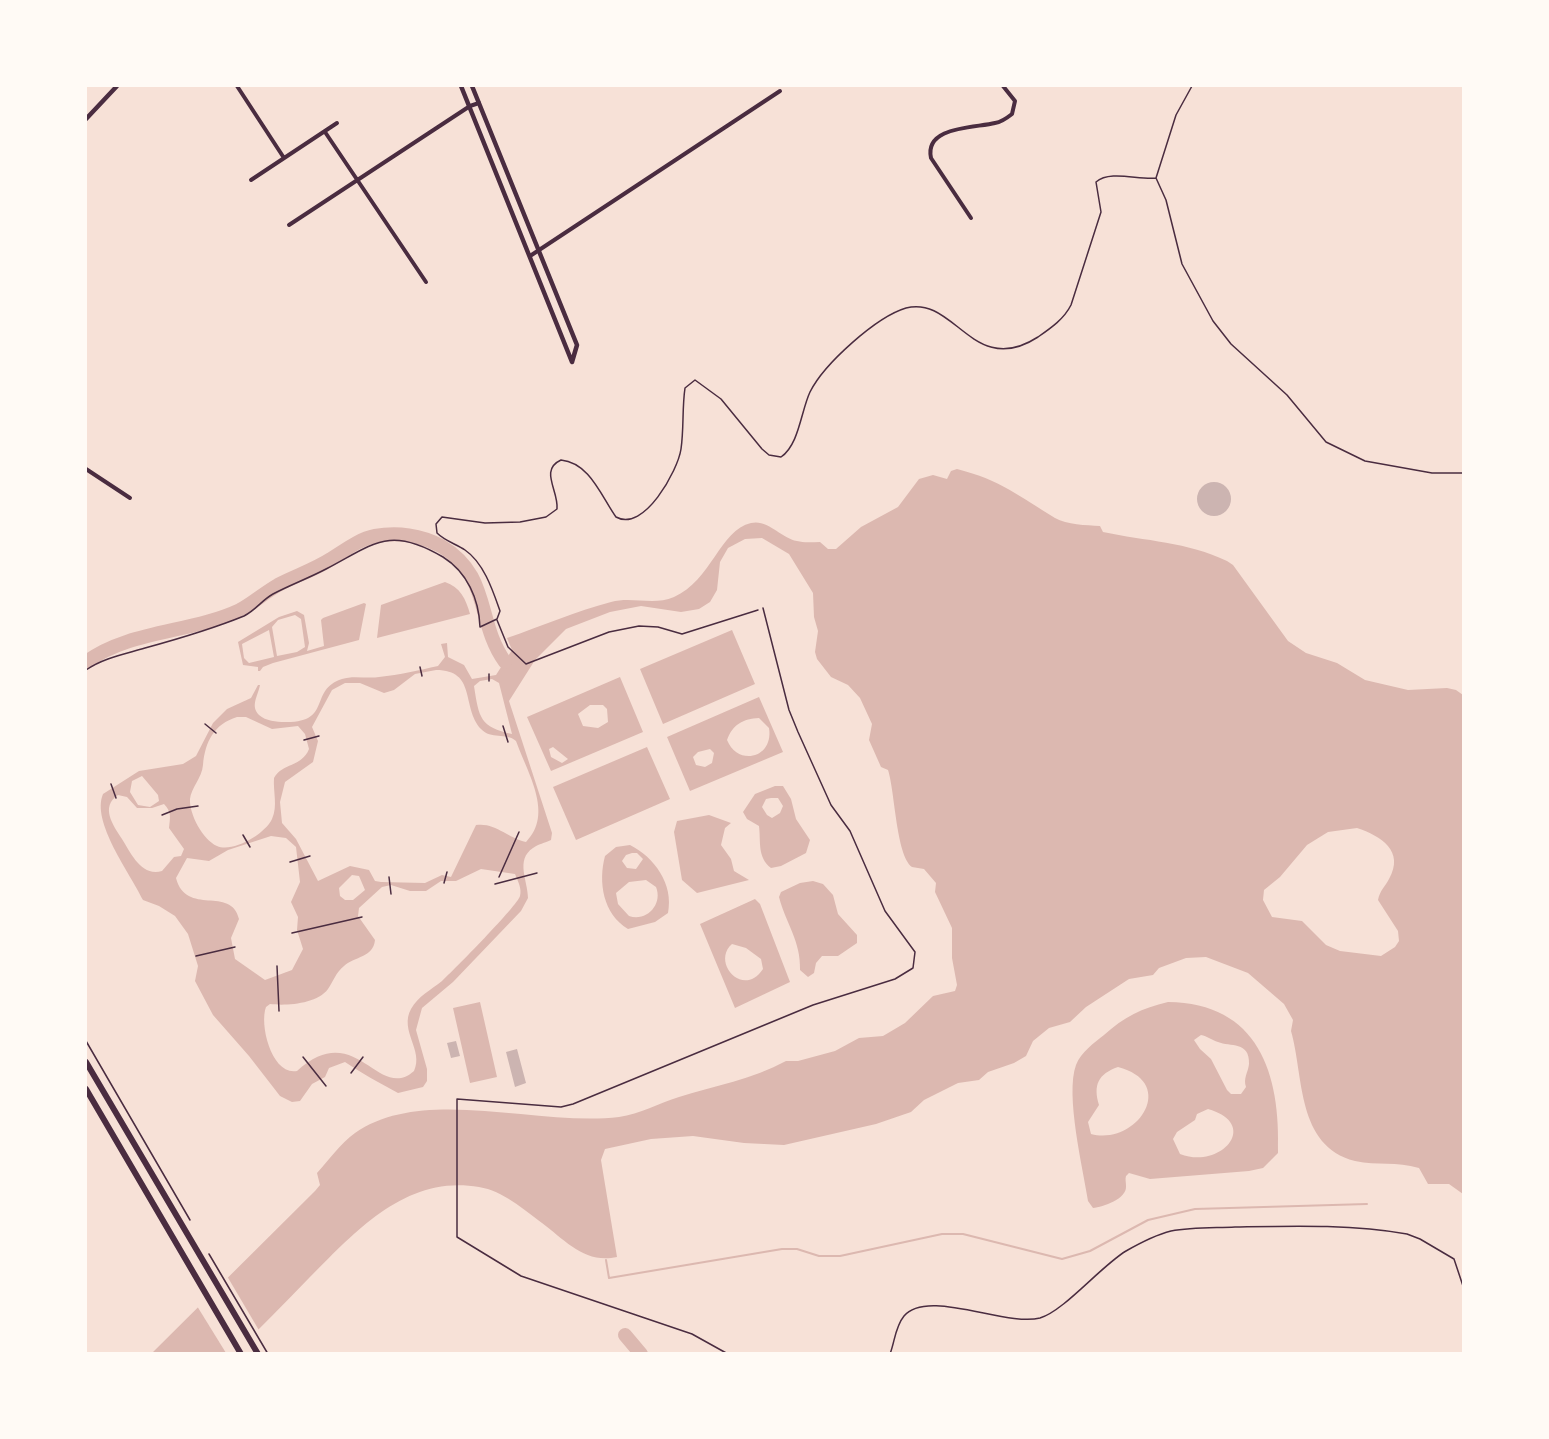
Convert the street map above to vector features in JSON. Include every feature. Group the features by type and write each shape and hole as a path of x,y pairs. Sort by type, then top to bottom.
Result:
{"main road":[{"path":"86,1062 258,1353"},
{"path":"86,1089 241,1353"}],"street":[{"path":"86,119 117,86"},
{"path":"237,86 284,158"},
{"path":"461,86 572,362 577,345 472,86"},
{"path":"972,218 931,158 929,150 933,141 943,134 959,128 997,123 1012,114 1015,100 1003,86"},
{"path":"530,256 780,91"},
{"path":"288,225 470,106 479,103"},
{"path":"251,180 337,123"},
{"path":"325,132 426,282"},
{"path":"86,469 130,498"}],"lane":[{"path":"728,1353 692,1334 521,1276 457,1237 457,1099 561,1107 573,1104 813,1005 895,979 913,968 915,952 885,911 850,831 828,800 789,710 763,608"},
{"path":"890,1353 898,1325 911,1309 932,1305 1013,1319 1040,1318 1063,1304 1101,1268 1125,1252 1150,1238 1189,1229 1304,1226 1407,1234 1428,1242 1454,1258 1464,1289"}],"path":[{"path":"1192,86 1176,115 1156,178 1166,200 1182,264 1213,321 1230,344 1287,394 1326,442 1365,461 1432,473 1464,473"},
{"path":"763,608 682,634 658,627 639,626 609,632 543,660 526,664 508,647 497,619 500,611 481,568 467,551 437,533 438,520 448,517 502,523 546,518 557,509 550,469 561,460 571,462 588,475 616,517 626,519 639,516 650,508 679,458 685,388 694,380 721,399 762,449 769,455 781,457 790,449 811,389 832,363 882,320 906,308 929,307 972,339 989,347 1017,346 1029,342 1064,317 1071,305 1101,212 1096,182 1101,178 1110,177 1156,178"},
{"path":"86,670 106,659 201,632 243,616 254,611 273,594 327,569 361,548 383,541 418,545 457,567 466,579 477,608 480,627 482,624 497,619"},
{"path":"420,667 422,676"},
{"path":"489,674 489,681"},
{"path":"205,724 216,733"},
{"path":"503,726 508,742"},
{"path":"304,740 319,736"},
{"path":"111,784 116,798"},
{"path":"162,815 177,809 198,806"},
{"path":"499,877 519,832"},
{"path":"243,835 250,847"},
{"path":"290,862 310,856"},
{"path":"444,883 447,872"},
{"path":"495,884 537,873"},
{"path":"389,877 391,894"},
{"path":"292,933 362,917"},
{"path":"196,956 236,946"},
{"path":"277,966 279,1011"},
{"path":"86,1041 190,1220"},
{"path":"303,1057 326,1086"},
{"path":"351,1073 363,1057"},
{"path":"209,1254 268,1353"}],"shaded area":[{"path":"957,469 986,478 1065,522 1100,526 1103,532 1182,546 1227,561 1233,565 1288,641 1306,653 1337,663 1365,680 1408,690 1447,688 1463,695 1463,1194 1449,1184 1428,1184 1419,1168 1355,1161 1336,1153 1322,1141 1312,1125 1301,1088 1291,1031 1293,1020 1284,1004 1248,973 1206,957 1186,958 1159,968 1153,975 1129,979 1086,1007 1070,1022 1049,1028 1033,1041 1026,1056 1014,1063 988,1072 979,1080 958,1083 924,1100 911,1112 876,1124 784,1145 744,1143 693,1136 651,1139 605,1149 601,1160 617,1257 595,1257 576,1249 512,1201 488,1189 453,1185 428,1189 384,1210 364,1226 235,1353 152,1353 315,1191 320,1185 317,1173 344,1142 355,1133 383,1119 414,1112 447,1109 587,1119 627,1116 679,1097 747,1077 786,1061 798,1061 835,1051 859,1038 883,1036 905,1023 933,996 955,991 957,985 952,958 952,928 935,892 936,883 924,869 912,867 902,850 888,770 881,767 869,740 872,724 860,698 848,685 831,677 817,659 815,652 818,631 814,617 813,593 789,554 762,538 745,539 728,548 720,562 717,590 710,602 699,609 681,612 641,606 610,612 566,629 535,660 509,701 552,833 551,840 537,845 525,858 524,871 528,898 521,911 453,982 422,1008 416,1030 427,1069 427,1081 423,1087 398,1093 345,1062 329,1068 325,1077 312,1084 300,1101 292,1102 280,1096 213,1015 195,981 198,966 188,934 175,916 143,900 107,833 102,819 103,794 139,771 183,764 196,756 213,723 227,709 251,698 258,685 260,685 255,704 256,712 268,720 285,722 300,721 309,717 315,712 326,690 342,679 387,676 438,666 445,657 441,644 447,643 448,657 464,665 472,679 496,675 512,650 507,638 572,614 619,600 658,601 674,597 687,590 697,580 731,535 751,523 769,526 791,539 802,542 820,542 828,549 836,549 861,527 898,507 919,479 933,475 947,479 951,471","holes":["436,670 458,676 463,683 475,720 481,729 489,734 512,738 516,741 536,793 538,819 534,831 526,842 495,828 476,825 451,877 442,875 425,883 381,882 375,881 369,870 350,866 318,881 296,839 282,823 280,802 285,782 313,762 318,741 312,727 332,690 345,683 360,683 384,693 394,690 415,674","492,679 499,683 512,734 493,728 483,719 474,686 480,681","237,717 246,717 272,729 298,726 305,734 309,749 302,759 282,770 274,778 275,809 268,825 248,841 231,847 217,846 207,838 198,826 190,805 192,791 199,779 206,749 212,735 222,724","142,776 158,795 159,801 150,807 138,805 130,792 132,781","118,795 127,797 137,808 152,808 164,804 169,812 169,828 184,849 181,856 174,857 162,871 155,872 142,867 115,828 110,816 110,805","1357,828 1374,835 1388,846 1394,860 1393,869 1378,900 1398,931 1399,941 1395,947 1381,956 1340,951 1326,945 1302,921 1272,917 1263,900 1264,890 1280,877 1307,845 1328,832","271,836 286,838 296,847 300,882 291,902 298,917 297,930 303,949 292,970 265,980 235,959 231,938 239,919 234,909 227,904 198,899 181,890 176,878 187,858 209,861 228,850","481,869 515,874 520,896 509,912 484,938 442,981 417,1000 411,1009 408,1025 416,1056 414,1071 401,1078 389,1077 350,1056 335,1053 317,1057 297,1071 281,1066 274,1058 266,1036 264,1025 266,1007 270,1004 292,1004 317,998 328,989 341,968 371,950 375,940 358,916 359,908 382,887 391,885 410,891 426,891 441,881 456,881","352,875 359,876 365,890 353,900 345,900 340,896 339,888"]},
{"path":"445,582 462,594 470,614 377,638 381,605"},
{"path":"366,604 359,640 273,663 263,667 260,671 258,667 243,665 238,642 279,617 297,611 304,615 309,643 307,651 324,646 321,620","holes":["295,615 301,619 305,647 297,652 277,656 272,627 278,620","269,630 274,657 249,663 244,658 242,644"]},
{"path":"732,630 755,684 663,724 640,669"},
{"path":"620,677 643,732 551,771 527,717","holes":["590,705 603,705 607,709 608,722 598,728 583,726 578,714","553,747 568,759 562,763 551,757 549,749"]},
{"path":"759,697 783,752 690,791 667,737","holes":["759,718 769,728 766,746 754,755 739,754 727,740 729,735 739,723","710,749 714,753 712,763 705,767 696,765 693,757 698,752"]},
{"path":"647,747 670,799 576,840 553,787"},
{"path":"775,786 783,786 791,799 796,819 810,840 806,853 781,866 771,868 767,864 760,849 759,826 747,819 743,812 755,794","holes":["778,798 783,806 780,813 772,818 762,807 766,799"]},
{"path":"709,815 731,823 725,828 721,845 731,859 734,871 749,880 697,893 682,880 674,832 677,821"},
{"path":"630,845 639,850 654,864 665,882 669,902 668,913 655,922 628,929 613,915 608,906 603,887 603,866 605,856 616,847","holes":["637,853 643,859 636,869 627,868 622,861 626,855","646,880 656,887 658,893 655,905 647,914 629,916 618,904 616,893 629,882"]},
{"path":"813,881 823,884 833,895 838,914 857,935 857,943 838,956 822,956 816,963 814,973 808,977 800,970 796,941 779,897 781,892 800,883"},
{"path":"755,899 760,904 790,982 735,1008 700,924","holes":["732,944 746,948 761,959 763,969 755,977 747,980 739,979 732,974 725,960 726,951"]},
{"path":"480,1002 497,1077 470,1083 453,1008"},
{"path":"1168,1002 1199,1005 1224,1015 1243,1029 1258,1048 1268,1070 1275,1096 1278,1153 1263,1168 1249,1171 1150,1179 1129,1173 1126,1176 1123,1195 1108,1204 1093,1208 1088,1201 1074,1113 1073,1078 1076,1065 1088,1048 1119,1023 1142,1010","holes":["1201,1035 1218,1042 1238,1046 1246,1052 1249,1064 1245,1078 1246,1087 1241,1094 1231,1094 1227,1090 1211,1059 1194,1040","1118,1067 1136,1075 1146,1086 1148,1098 1145,1111 1136,1122 1123,1131 1108,1135 1091,1134 1088,1122 1099,1105 1097,1086 1102,1077","1208,1109 1224,1116 1232,1125 1233,1134 1229,1143 1221,1151 1209,1156 1195,1157 1180,1154 1173,1139 1177,1132 1195,1120 1197,1114"]}],"pier":[{"path":"227,1276 260,1332 240,1354 226,1353 197,1306"}],"building":[{"path":"1214,482 1226,487 1231,499 1226,511 1214,516 1202,511 1197,499 1202,487"},
{"path":"456,1041 460,1056 451,1058 447,1043"},
{"path":"517,1049 526,1083 515,1087 506,1052"}],"waterway":[{"path":"86,662 122,644 221,618 240,610 278,585 325,563 357,542 375,536 392,534 425,539 441,546 457,558 476,585 496,647 505,662"},
{"path":"606,1260 609,1278 782,1249 797,1249 819,1256 840,1256 942,1234 963,1234 1062,1259 1090,1251 1148,1220 1195,1209 1367,1204"},
{"path":"625,1335 641,1354"}]}
